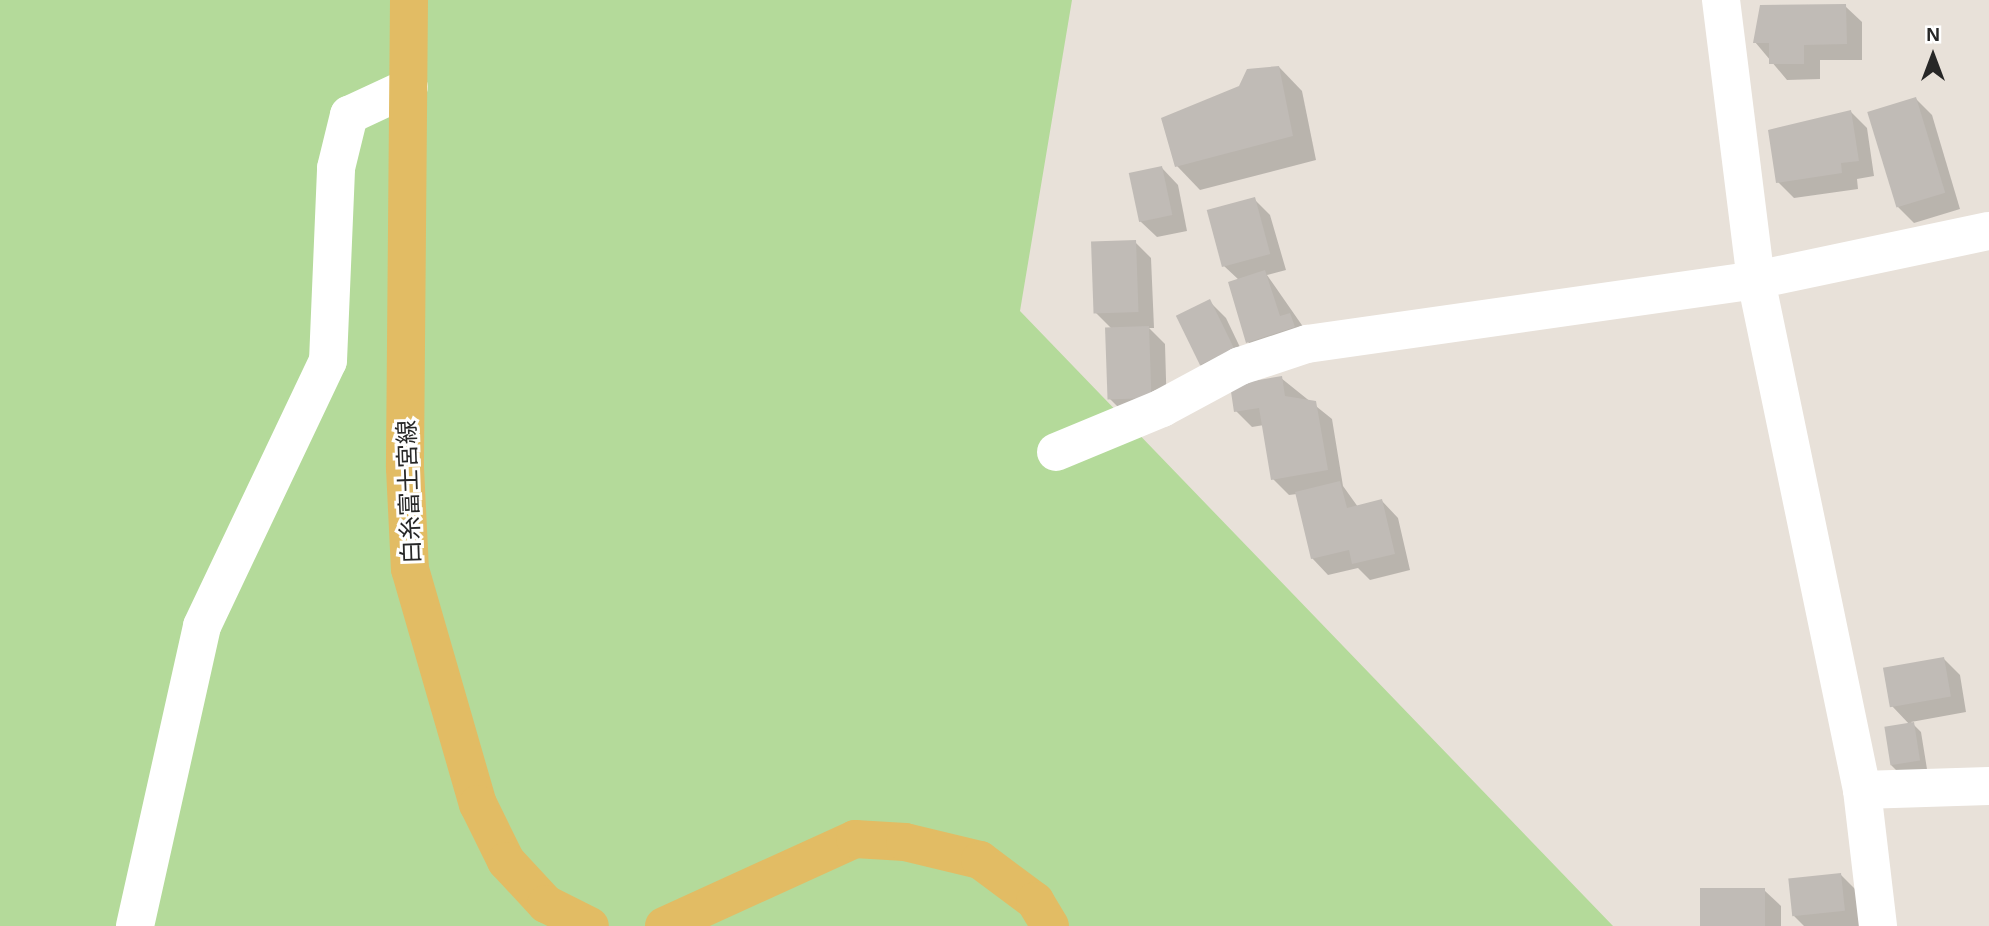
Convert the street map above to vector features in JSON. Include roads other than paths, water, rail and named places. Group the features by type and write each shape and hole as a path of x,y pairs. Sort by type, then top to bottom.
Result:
{"main road":[{"name":"白糸富士宮線","path":"409,0 405,468 411,569 478,804 506,861 546,904 590,926"},
{"path":"664,926 855,839 905,842 980,860 1035,901 1050,926"}],"street":[{"path":"1721,0 1756,280 1862,790 1878,926"},
{"path":"135,926 202,626 328,360 336,168 349,115 410,87"},
{"path":"1056,452 1162,408 1240,366 1307,344 1756,280 1989,232"},
{"path":"1862,790 1989,786"}]}
